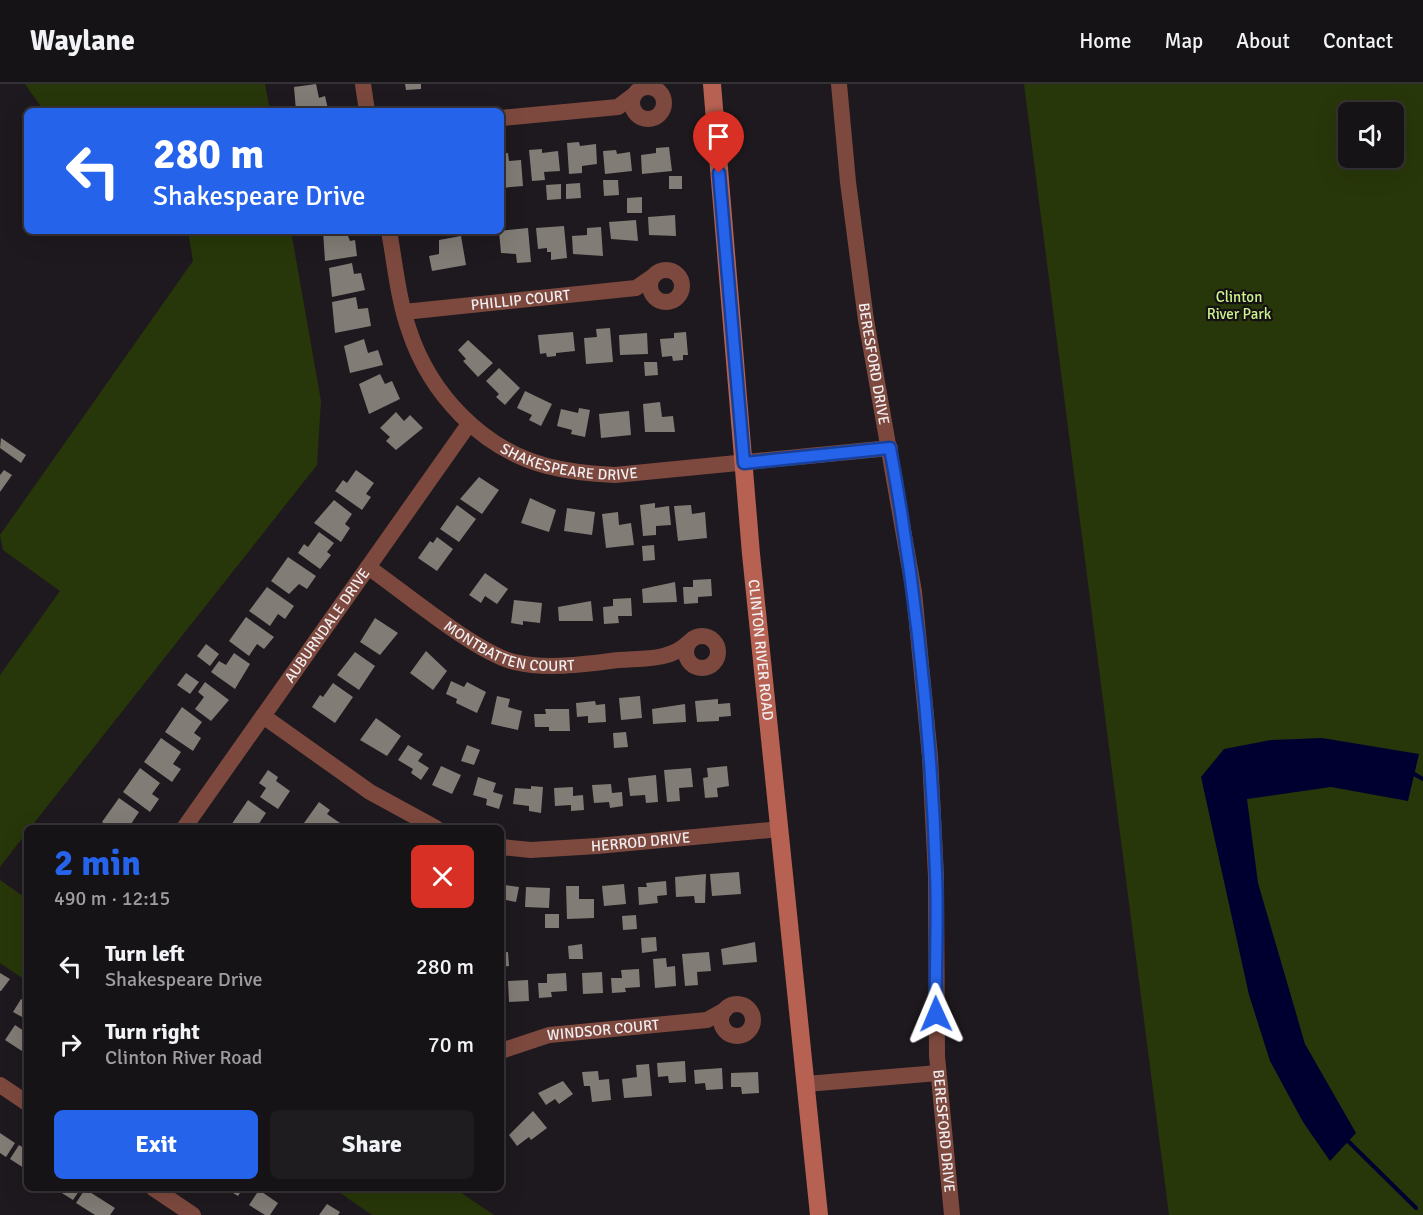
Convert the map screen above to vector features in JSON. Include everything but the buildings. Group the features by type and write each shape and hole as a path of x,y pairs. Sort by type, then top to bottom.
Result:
{"street":[{"path":"363,84 367,108"},
{"name":"CLINTON RIVER ROAD","path":"712,84 744,463 819,1215"},
{"name":"BERESFORD DRIVE","path":"839,84 848,182 866,320 914,592 930,757 936,876 935,973 938,1073 952,1215"},
{"path":"504,118 618,106 648,87 658,90 664,99 663,109 657,117 646,119 618,106"},
{"path":"634,95 632,105 637,115"},
{"name":"SHAKESPEARE DRIVE","path":"390,234 404,312 424,365 448,401 469,424 513,453 545,466 575,473 615,476 890,448"},
{"path":"636,288 654,297 669,302 678,296 682,287 679,277 671,271 660,270 652,277 650,287 654,297"},
{"name":"PHILLIP COURT","path":"404,312 636,288 652,277"},
{"name":"AUBURNDALE DRIVE","path":"186,825 469,424"},
{"name":"MONTBATTEN COURT","path":"368,567 471,640 512,661 535,666 564,666 672,655 690,663"},
{"path":"672,655 688,643 701,635 711,639 717,647 717,657 710,665 700,668 690,663 686,654 688,643"},
{"path":"263,716 370,792 430,825"},
{"name":"HERROD DRIVE","path":"504,847 531,850 597,846 780,829"},
{"path":"707,1020 725,1030 739,1036 749,1032 754,1023 752,1012 744,1005 734,1004 725,1010 721,1020 725,1030"},
{"name":"WINDSOR COURT","path":"504,1050 549,1035 707,1020 725,1010"},
{"path":"806,1084 938,1073"},
{"path":"0,1085 24,1101"},
{"path":"157,1191 193,1215"}],"green space":[{"path":"25,84 265,84 269,108 51,108 42,108"},
{"name":"Clinton River Park","path":"1024,84 1423,84 1423,1215 1169,1215"},
{"path":"188,234 292,234 321,401 317,465 32,825 24,825 24,836 0,867 0,675 60,591 3,550 0,535 193,261"},
{"path":"0,880 24,897 24,979 0,963"},
{"path":"337,1191 458,1191 494,1215 372,1215"}],"shaded area":[{"path":"1322,738 1419,754 1408,801 1331,787 1247,799 1258,883 1305,1044 1356,1133 1330,1161 1303,1122 1270,1061 1249,995 1201,777 1224,749 1271,740"}],"waterway":[{"path":"1414,774 1423,779"},
{"path":"1348,1141 1416,1208"}],"route":[{"path":"719,173 744,463 890,448 914,592 930,757 936,876 936,1014"}]}
